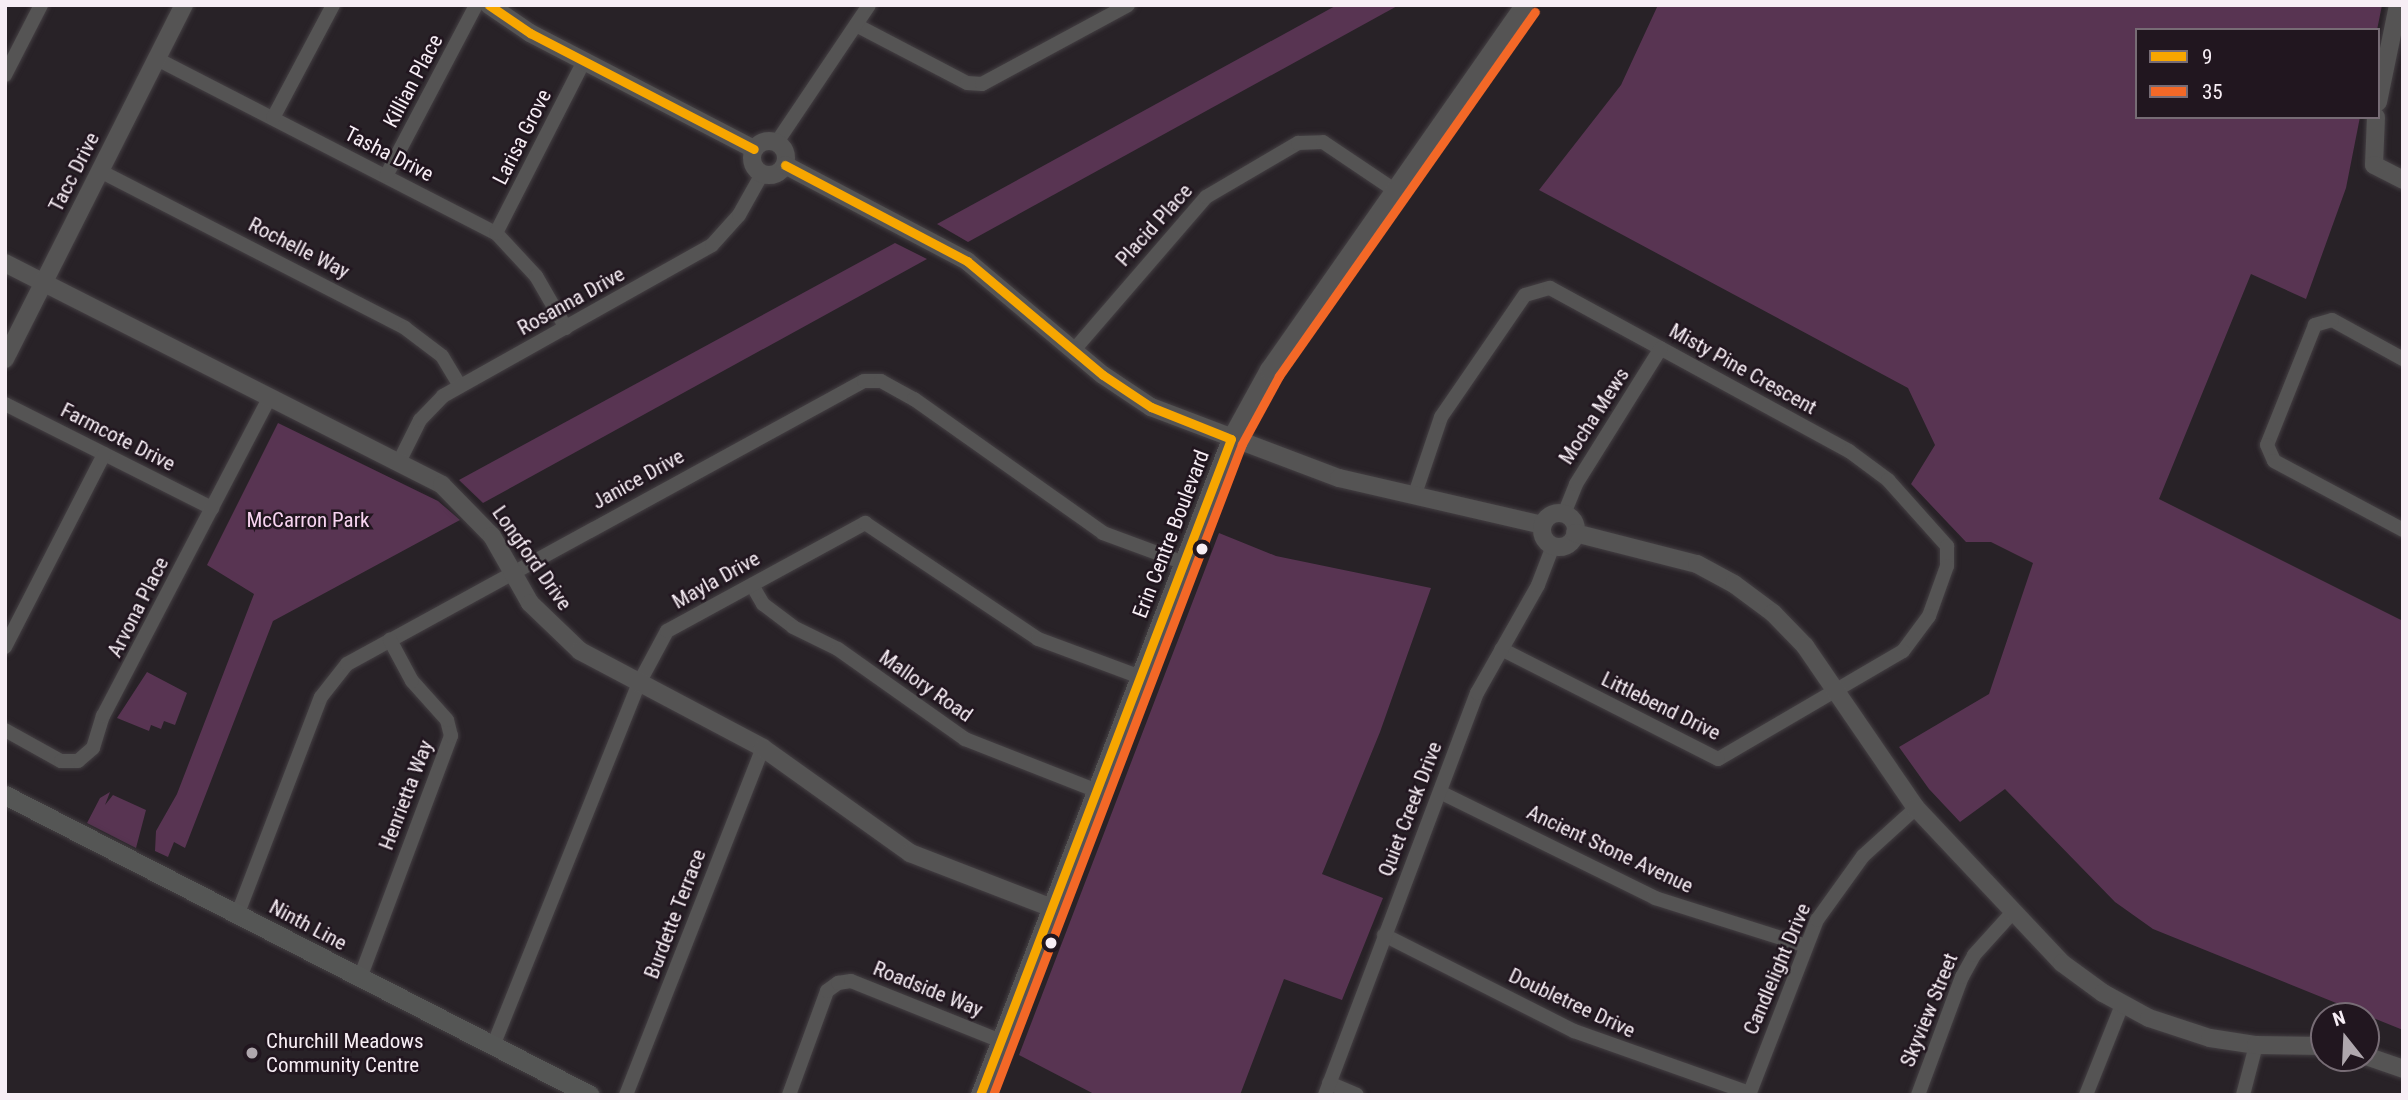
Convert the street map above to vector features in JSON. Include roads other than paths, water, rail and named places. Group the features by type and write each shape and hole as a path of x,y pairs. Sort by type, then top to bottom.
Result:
{"main road":[{"name":"Ninth Line","path":"5,795 590,1095"}],"street":[{"path":"5,75 41,5"},
{"name":"Tacc Drive","path":"5,359 184,5"},
{"path":"273,118 333,5"},
{"name":"Killian Place","path":"386,176 477,5"},
{"path":"489,5 584,61 754,149"},
{"path":"777,142 869,5"},
{"path":"856,25 967,83 982,84 1128,5"},
{"name":"Erin Centre Boulevard","path":"980,1095 1231,439 1269,370 1393,189 1525,5"},
{"path":"2380,92 2398,5"},
{"name":"Tasha Drive","path":"158,59 496,233 536,276 566,328"},
{"name":"Larisa Grove","path":"496,233 584,61"},
{"path":"2376,119 2374,165 2403,180"},
{"path":"764,141 777,142 785,149 785,165 775,174 762,174 752,163 754,149 764,141"},
{"name":"Placid Place","path":"1074,350 1206,198 1297,143 1323,142 1393,189"},
{"path":"785,165 967,261 1074,350 1151,407 1339,478 1543,525"},
{"name":"Rochelle Way","path":"100,171 405,328 442,356 460,386"},
{"name":"Rosanna Drive","path":"399,462 425,412 460,386 712,245 739,215 762,174"},
{"name":"Longford Drive","path":"5,263 399,462 460,500 492,536 513,572 557,633 638,685 763,748 910,853 1052,908"},
{"name":"Misty Pine Crescent","path":"1415,494 1441,417 1525,295 1550,288 1870,464 1947,546 1947,566 1929,616 1915,637 1886,663 1837,692"},
{"path":"2403,359 2332,320 2315,325 2267,445 2274,461 2403,530"},
{"name":"Mocha Mews","path":"1565,511 1576,484 1661,348"},
{"name":"Janice Drive","path":"238,913 321,697 347,664 863,381 881,381 914,399 1103,533 1184,563"},
{"name":"Arvona Place","path":"5,730 61,761 78,761 93,748 103,716 270,397"},
{"name":"Farmcote Drive","path":"5,404 212,508"},
{"path":"5,647 104,454"},
{"path":"1565,511 1574,523 1576,533 1566,546 1553,546 1544,539 1543,525 1553,514 1565,511"},
{"name":"Mayla Drive","path":"493,1046 638,685 667,631 865,523 1038,639 1140,677"},
{"path":"1576,533 1664,554 1734,584 1789,628 1837,692 1916,808 2012,913 2062,963 2122,1005 2185,1031 2256,1045 2310,1046"},
{"name":"Quiet Creek Drive","path":"1327,1089 1477,693 1538,585 1553,546"},
{"name":"Mallory Road","path":"752,584 763,604 793,627 838,649 965,739 1097,791"},
{"name":"Henrietta Way","path":"360,978 451,736 447,720 412,681 390,639"},
{"name":"Littlebend Drive","path":"1501,649 1718,759 1837,692"},
{"name":"Burdette Terrace","path":"626,1095 763,748"},
{"name":"Ancient Stone Avenue","path":"1440,792 1656,898 1806,946"},
{"name":"Candlelight Drive","path":"1749,1094 1806,946 1847,875 1916,808"},
{"name":"Skyview Street","path":"1918,1095 1962,977 1981,946 2012,913"},
{"name":"Doubletree Drive","path":"1384,935 1574,1031 1749,1094"},
{"name":"Roadside Way","path":"789,1095 827,991 838,983 851,981 1001,1041"},
{"path":"2087,1095 2122,1005"},
{"path":"2243,1095 2256,1045"},
{"path":"2380,1061 2403,1069"},
{"path":"1327,1089 1357,1095"}],"place":[{"name":"Churchill Meadows Community Centre","path":"252,1053"}],"park label":[{"name":"McCarron Park","path":"308,520"}]}
